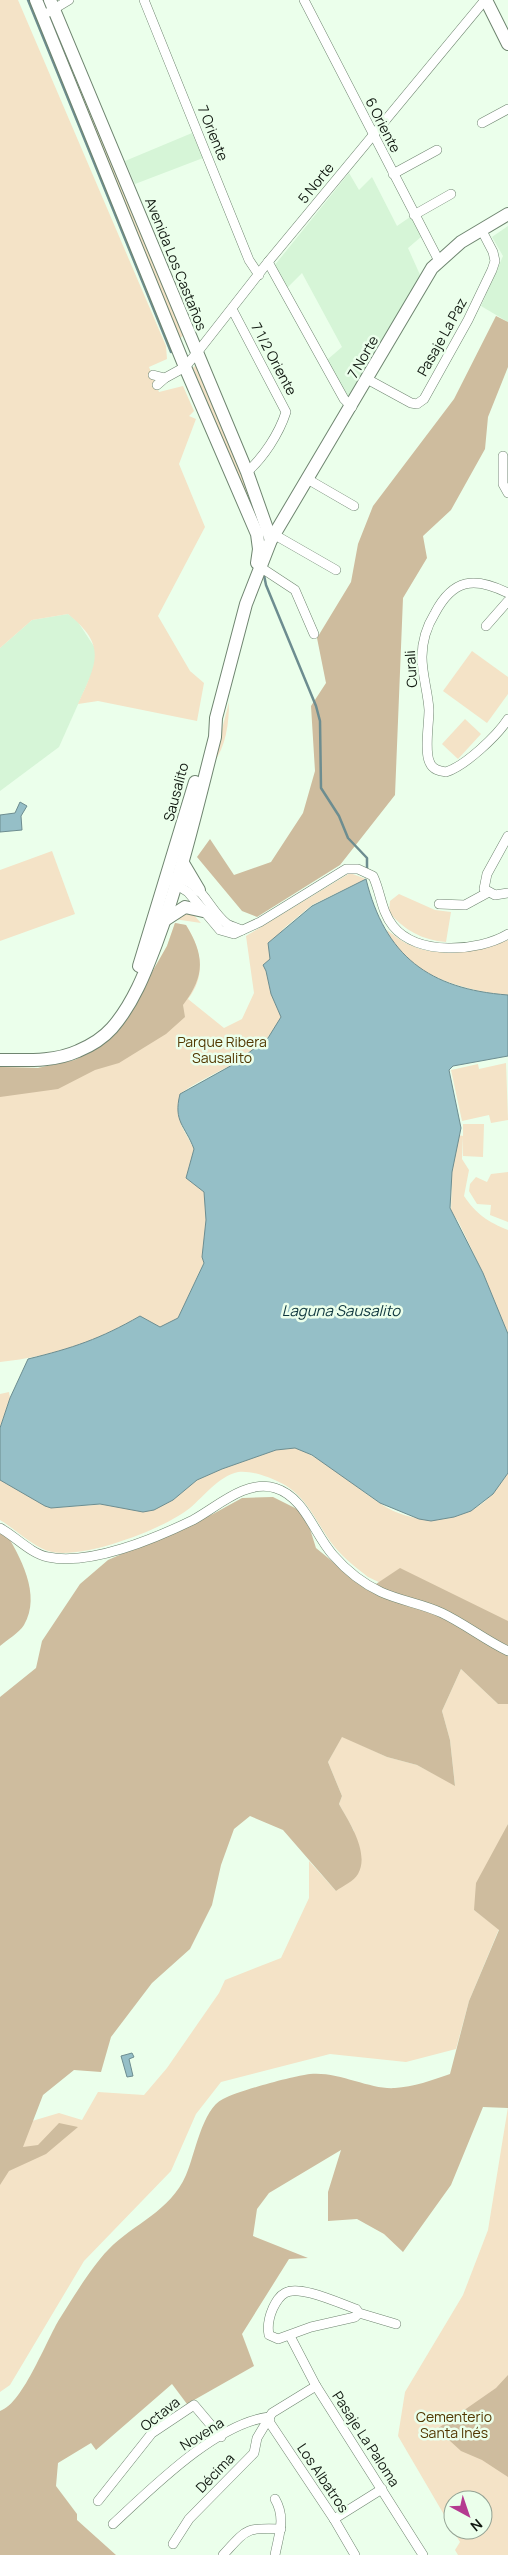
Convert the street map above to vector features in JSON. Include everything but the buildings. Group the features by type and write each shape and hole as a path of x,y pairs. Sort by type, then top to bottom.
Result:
{"main road":[{"name":"Avenida Los Castaños","path":"36,0 48,8 247,472 273,538"},
{"path":"486,0 508,44"},
{"name":"Avenida Los Castaños","path":"48,8 185,366 257,534"},
{"name":"7 Norte","path":"273,538 352,407 428,274 438,261 461,242 508,214"},
{"path":"257,534 263,539 273,538"},
{"name":"Sausalito","path":"257,534 259,549 257,572"},
{"name":"Sausalito","path":"175,880 183,863 215,737 216,718 246,604 257,572 273,538"},
{"name":"Sausalito","path":"175,880 207,735 216,718"},
{"path":"183,863 199,890"},
{"path":"0,1060 34,1060 62,1057 79,1051 111,1030 124,1013 144,976 165,920 175,880"},
{"path":"133,994 137,973 175,880"},
{"path":"165,920 185,907 203,911"}],"street":[{"path":"48,8 69,0"},
{"name":"7 Oriente","path":"144,0 249,260 259,275"},
{"name":"6 Oriente","path":"304,0 438,261"},
{"name":"5 Norte","path":"157,385 185,366 196,354 268,262 372,135 486,0"},
{"path":"482,123 508,109"},
{"path":"393,174 437,150"},
{"path":"414,215 451,194"},
{"name":"Pasaje La Paz","path":"367,379 411,403 417,404 424,398 468,320 492,270 495,261 493,252 481,229"},
{"path":"268,262 344,399 352,407"},
{"name":"7 1/2 Oriente","path":"232,309 286,412 283,421 257,463 247,472"},
{"path":"152,375 165,378"},
{"path":"503,456 503,484 508,493"},
{"path":"309,480 354,506"},
{"path":"273,538 336,570"},
{"path":"257,572 295,590 314,634"},
{"name":"Curali","path":"508,593 485,584 461,584 448,593 441,601 426,632 422,658 428,707 427,756 434,768 446,772 463,764 508,719"},
{"path":"486,626 508,601"},
{"path":"508,836 487,874 484,889 495,895 508,893"},
{"path":"175,880 188,892 214,923 226,933 234,934 260,922 343,870 362,871 372,875 386,913 394,927 413,940 451,950 486,943 508,934"},
{"path":"175,880 199,890 227,924 242,930"},
{"path":"439,904 465,905 487,892"},
{"path":"0,1528 47,1557 70,1559 107,1552 150,1538 192,1520 244,1490 257,1486 274,1487 287,1493 299,1504 334,1556 364,1582 381,1592 442,1613 508,1651"},
{"path":"359,2313 355,2317 311,2327 290,2336 272,2338 268,2327 270,2315 276,2303 287,2291 306,2292 356,2309 359,2313 396,2324"},
{"name":"Pasaje La Paloma","path":"290,2336 316,2386 423,2555"},
{"name":"Novena","path":"113,2524 172,2470 221,2437 254,2419 269,2417 272,2413 316,2386"},
{"name":"Octava","path":"98,2501 152,2433 194,2405 221,2437"},
{"name":"Los Albatros","path":"269,2417 270,2423 355,2555"},
{"name":"Décima","path":"173,2544 189,2519 254,2453 257,2438 269,2417"},
{"path":"334,2520 382,2489"},
{"path":"275,2499 282,2510 275,2555"},
{"path":"223,2555 246,2530 280,2529"}],"shaded area":[{"path":"192,133 203,158 135,184 125,161"},
{"path":"349,173 359,190 372,177 397,226 413,215 422,236 408,248 421,277 351,401 346,396 327,360 342,347 302,273 287,288 274,266"},
{"path":"508,226 508,322 481,306 503,256 492,237"},
{"path":"68,614 78,622 95,648 96,664 59,747 0,791 0,648 32,620"}],"green space":[{"path":"0,0 18,0 166,346 167,359 149,367 159,392 183,386 194,411 189,416 196,419 179,464 205,527 158,616 190,671 204,683 197,721 98,701 78,704 90,678 95,656 89,636 81,625 68,614 32,620 0,648"},
{"path":"40,0 45,0 184,335 180,338"},
{"path":"496,316 508,322 508,367 488,417 485,449 451,510 423,536 427,558 403,598 395,795 340,865 257,917 242,911 197,857 210,839 234,875 271,862 303,813 315,771 311,706 326,683 317,638 351,582 358,544 373,506 454,399"},
{"path":"196,365 262,525 258,526 193,368"},
{"path":"472,651 508,677 508,694 487,723 443,691"},
{"path":"229,702 226,734 221,750 213,764"},
{"path":"465,719 481,734 458,759 442,744"},
{"path":"52,851 75,914 0,941 0,870"},
{"name":"Parque Ribera Sausalito","path":"350,873 366,879 312,905 283,929 270,959 263,965 271,994 281,1017 270,1035 249,1054 180,1094 181,1125 194,1149 186,1178 204,1192 206,1220 202,1257 204,1262 178,1318 160,1328 140,1316 106,1334 73,1347 38,1356 0,1362 0,1067 38,1068 75,1060 99,1047 119,1030 167,946 175,923 186,925 195,943 200,962 198,980 188,999 224,1028 242,1019 254,993 246,936"},
{"path":"399,894 435,910 451,912 446,942 429,939 414,933 389,912 390,901"},
{"path":"191,912 201,923 174,919 183,913"},
{"path":"175,923 186,925 197,946 199,956 199,975 183,1005 185,1017 166,1034 119,1063 95,1070 58,1089 0,1097 0,1067 38,1068 75,1060 99,1047 119,1030 167,946"},
{"path":"387,930 407,944 434,952 472,950 508,940 508,995 474,990 437,978 420,969 405,958 394,945"},
{"path":"506,1063 508,1120 491,1123 489,1115 462,1121 451,1070 478,1064 479,1069"},
{"path":"463,1124 484,1124 483,1157 463,1156"},
{"path":"458,1135 463,1136 462,1159 469,1170 464,1196 483,1217 508,1230 508,1334 483,1273 458,1221 451,1212 452,1172"},
{"path":"508,1172 508,1222 490,1215 491,1205 477,1204 469,1191 470,1184 476,1177 487,1182 491,1174"},
{"path":"9,1392 10,1398 0,1428 0,1394"},
{"path":"295,1448 329,1466 393,1511 406,1516 432,1520 459,1515 472,1510 491,1495 508,1473 508,1643 368,1577 334,1546 308,1507 296,1493 279,1482 254,1473 238,1472 231,1474 212,1487 190,1508 161,1525 122,1541 80,1551 63,1553 48,1551 29,1541 0,1520 0,1480 51,1508 109,1504 143,1512 173,1500 197,1480 222,1469 276,1450"},
{"path":"273,1497 305,1513 316,1548 367,1590 400,1568 508,1621 508,1704 498,1704 461,1669 442,1711 450,1740 455,1786 417,1765 387,1757 342,1737 328,1762 342,1796 339,1804 357,1838 362,1857 361,1866 356,1877 336,1891 283,1830 250,1816 234,1829 221,1865 212,1905 190,1949 152,1983 111,2037 101,2072 74,2070 43,2095 23,2147 38,2145 59,2123 78,2127 46,2154 9,2171 0,2185 0,1697 36,1668 42,1641 80,1584 108,1560 213,1514 242,1498"},
{"path":"0,1530 4,1530 22,1564 27,1576 31,1601 29,1613 22,1628 0,1646"},
{"path":"461,1669 498,1704 508,1704 508,1824 474,1910 499,1929 469,2001 456,2049 406,2062 330,2054 221,2082 196,2114 171,2171 84,2261 10,2385 0,2392 0,2138 22,2124 59,2113 82,2120 98,2092 144,2095 167,2068 219,1993 225,1980 281,1958 309,1898 309,1861 336,1891 354,1831 339,1804 342,1796 328,1762 342,1736 387,1757 417,1765 455,1785 450,1740 442,1711"},
{"path":"508,1824 508,2108 483,2107 451,2185 403,2252 384,2234 357,2219 328,2221 328,2192 341,2150 269,2193 257,2209 253,2236 308,2258 289,2259 242,2334 254,2366 187,2404 172,2384 96,2450 91,2443 58,2463 56,2486 77,2514 77,2520 116,2555 0,2555 0,2411 18,2396 56,2325 96,2264 118,2241 171,2199 179,2188 186,2175 204,2122 216,2104 223,2099 253,2088 310,2074 332,2075 376,2086 395,2088 416,2085 450,2074 469,2001 499,1930 474,1910 476,1883"},
{"name":"Cementerio Santa Inés","path":"508,2107 508,2555 458,2555 455,2550 460,2542 459,2540 493,2540 493,2490 443,2490 443,2513 398,2436 405,2392 463,2295 488,2230"},
{"path":"508,2375 508,2477 482,2460 461,2451 437,2429 496,2388"}],"water":[{"path":"20,802 27,806 21,816 22,830 0,832 0,815 15,813"},
{"name":"Laguna Sausalito","path":"366,879 374,906 385,929 398,948 414,964 433,976 455,985 508,995 508,1056 453,1066 449,1070 461,1128 452,1172 450,1208 483,1273 508,1334 508,1473 493,1494 471,1511 454,1517 431,1521 419,1519 380,1503 312,1455 295,1448 276,1450 222,1469 197,1480 173,1500 154,1510 143,1512 100,1504 51,1508 45,1506 0,1480 0,1428 10,1398 28,1359 86,1342 140,1316 160,1327 178,1318 204,1263 202,1257 206,1220 204,1192 186,1178 194,1149 179,1117 178,1103 180,1094 234,1064 268,1038 281,1017 271,994 263,965 270,959 268,943 312,906"},
{"path":"132,2053 134,2057 129,2059 133,2076 127,2077 121,2056"}],"waterway":[{"path":"28,0 171,352"},
{"path":"264,575 266,585 316,706 320,721 321,788 339,816 348,838 367,858 367,870"}]}
